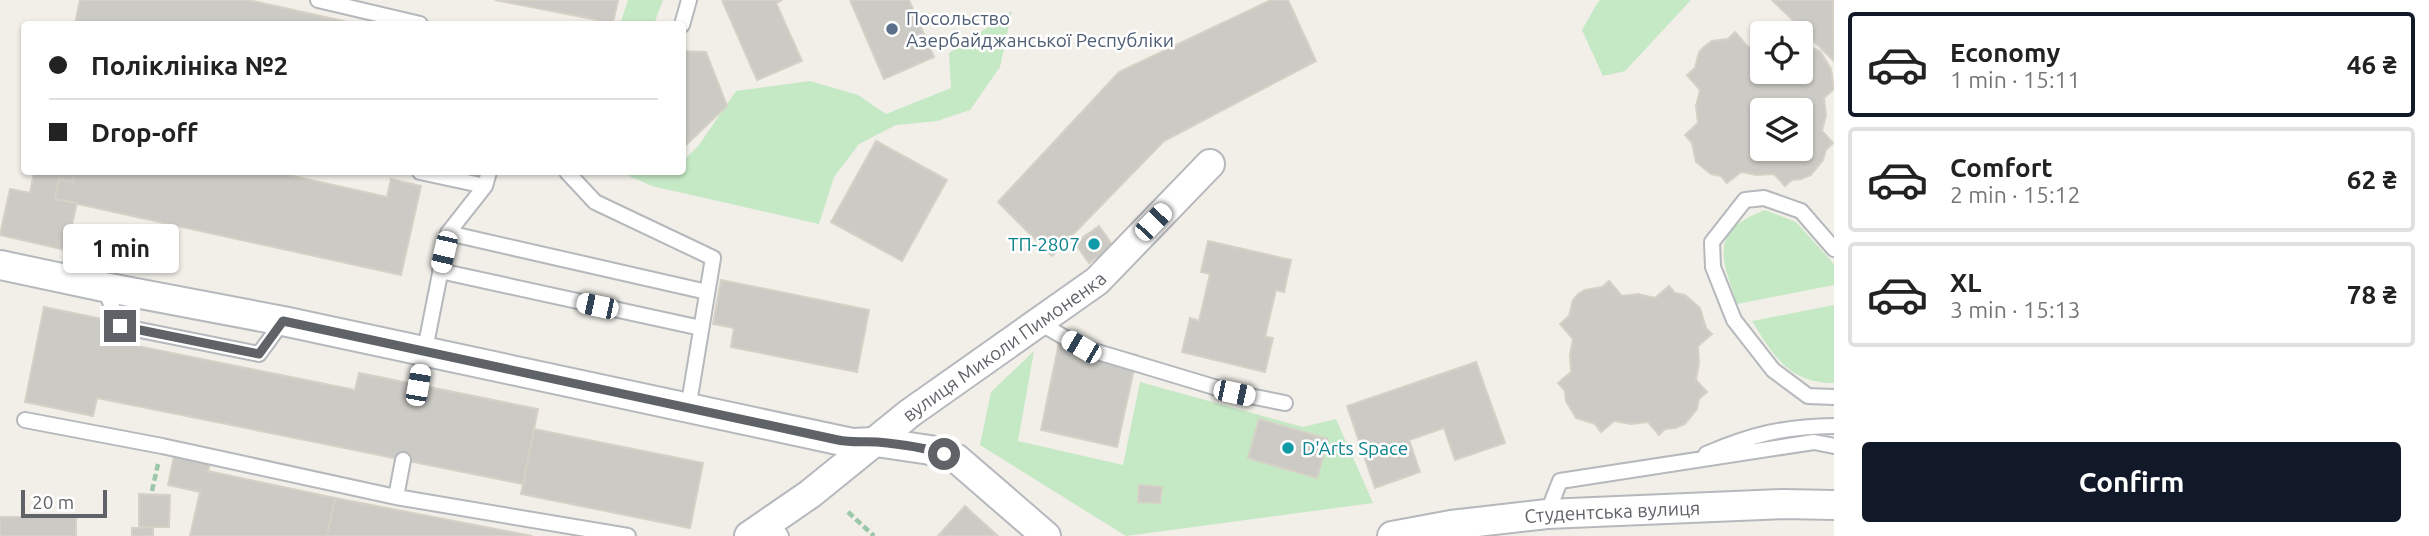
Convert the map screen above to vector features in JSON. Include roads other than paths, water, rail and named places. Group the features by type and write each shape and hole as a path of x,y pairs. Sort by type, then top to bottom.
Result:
{"street":[{"name":"вулиця Миколи Пимоненка","path":"767,531 910,413 1097,281 1210,163"},
{"path":"0,265 104,288 283,321 852,443 876,442 930,450 957,459 1046,536"},
{"name":"Студентська вулиця","path":"1392,536 1451,525 1547,514 1783,504 1834,505"}],"lane":[{"path":"318,0 407,21"},
{"path":"683,21 689,0"},
{"path":"418,385 448,233 487,179 448,175"},
{"path":"570,175 595,202 713,258 688,409"},
{"path":"1834,249 1801,211 1764,198 1745,200 1712,242 1713,267 1734,320 1773,370 1808,396 1834,397"},
{"path":"448,233 707,292"},
{"path":"440,271 701,328"},
{"path":"1038,321 1081,347 1234,393 1284,403"},
{"path":"25,420 162,446 396,497 628,536"},
{"path":"1689,462 1745,437 1797,426 1834,426"},
{"path":"1547,514 1560,481 1814,442 1834,446"},
{"path":"396,497 403,460"}],"place":[{"name":"Посольство Азербайджанської Республіки","path":"892,29"},
{"name":"ТП-2807","path":"1094,244"},
{"name":"D'Arts Space","path":"1288,448"}]}
